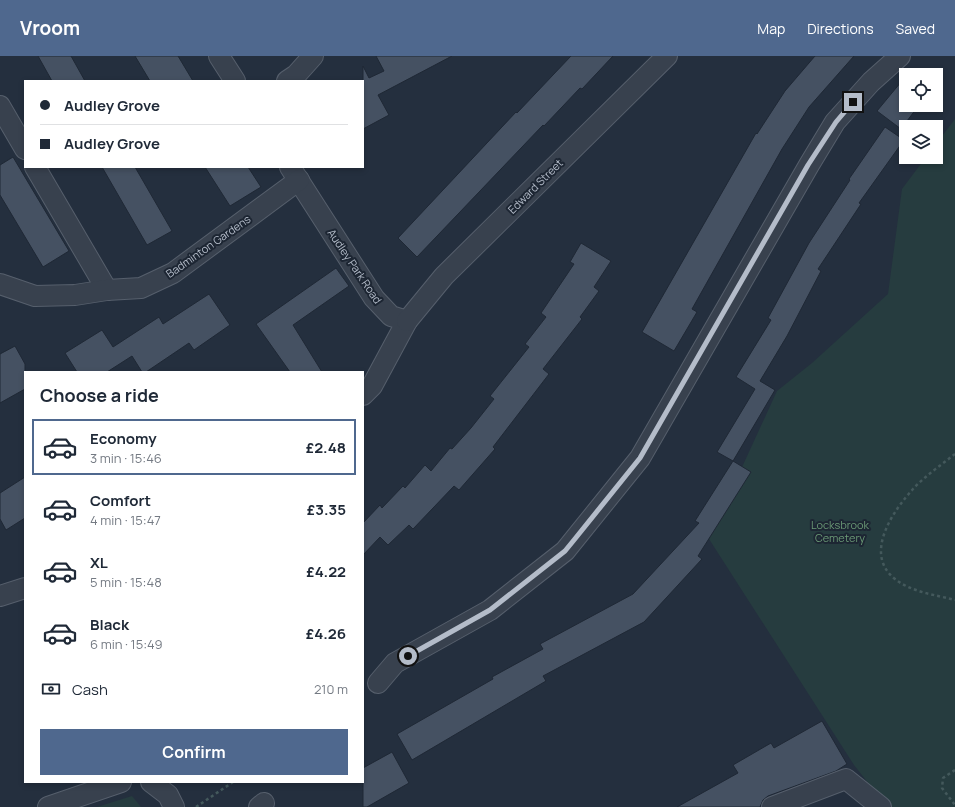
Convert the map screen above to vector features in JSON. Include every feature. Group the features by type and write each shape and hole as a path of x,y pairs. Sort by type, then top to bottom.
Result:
{"street":[{"path":"219,56 234,80"},
{"path":"288,80 296,75 313,56"},
{"name":"Edward Street","path":"407,321 444,276 667,56"},
{"path":"378,683 395,664 490,610 565,551 640,458 808,165 836,122 871,82 900,56"},
{"path":"0,106 24,147"},
{"path":"36,168 107,290"},
{"name":"Audley Park Road","path":"295,173 374,298 391,316 407,321"},
{"name":"Badminton Gardens","path":"0,284 35,296 75,295 107,290 141,288 173,273 295,173"},
{"path":"364,394 372,386 407,321"},
{"path":"0,596 24,588"},
{"path":"772,807 846,779 881,807"},
{"path":"48,807 118,783"},
{"path":"152,783 168,795 174,807"}],"path":[{"path":"955,454 914,488 895,512 887,525 881,549 882,559 887,571 894,579 907,587 955,600"},
{"path":"955,770 943,778 942,788 955,805"},
{"path":"196,807 232,783"}],"green space":[{"name":"Locksbrook Cemetery","path":"955,119 955,807 887,807 854,765 709,539 777,391 812,363 888,294 902,189 921,164 943,164 943,135"},
{"path":"132,796 141,807 97,807"}],"building":[{"path":"38,56 71,56 84,80 51,80"},
{"path":"135,56 178,56 192,80 149,80"},
{"path":"376,56 452,56 378,95 389,115 364,128 363,66 369,78 384,71"},
{"path":"571,56 613,56 582,89 580,88 544,126 543,125 417,257 398,238 516,112 517,113"},
{"path":"815,56 854,56 809,107 782,149 692,309 697,312 674,351 642,332 756,133 757,134 785,91"},
{"path":"899,84 899,112 914,112 908,120 899,120 899,128 877,111"},
{"path":"885,127 899,137 899,147 859,203 861,204 818,269 821,271 787,336 760,381 775,390 733,461 717,452 755,389 736,377 771,320 768,318 809,243 850,180 849,179"},
{"path":"13,157 69,251 43,267 0,195 0,165"},
{"path":"103,168 136,168 172,231 147,245"},
{"path":"206,168 249,168 261,187 230,206"},
{"path":"581,243 611,261 594,287 599,291 580,317 582,319 543,369 549,374 493,447 495,449 459,490 454,486 413,529 409,525 388,545 380,537 364,554 364,522 380,505 382,508 403,486 405,488 425,465 431,471 450,448 452,449 471,428 494,399 490,396 529,347 525,344 546,317 541,313 574,264 570,262"},
{"path":"336,268 349,286 293,325 321,371 289,371 256,324"},
{"path":"209,294 230,325 194,350 189,343 147,371 141,371 132,356 109,371 76,371 65,353 102,330 113,347 159,317 163,324"},
{"path":"15,346 25,364 25,371 24,390 0,403 0,354"},
{"path":"733,461 751,472 698,556 702,559 644,622 543,676 546,681 412,760 397,734 493,679 492,677 543,649 540,644 633,594 699,523 695,521"},
{"path":"24,478 24,519 6,530 0,519 0,493"},
{"path":"822,721 847,764 836,771 768,796 763,800 760,807 677,807 738,773 733,765 771,743 774,748"},
{"path":"392,752 409,783 367,807 363,807 364,767"}],"route":[{"path":"408,656 490,610 565,551 640,458 808,165 836,122 853,102"}]}
